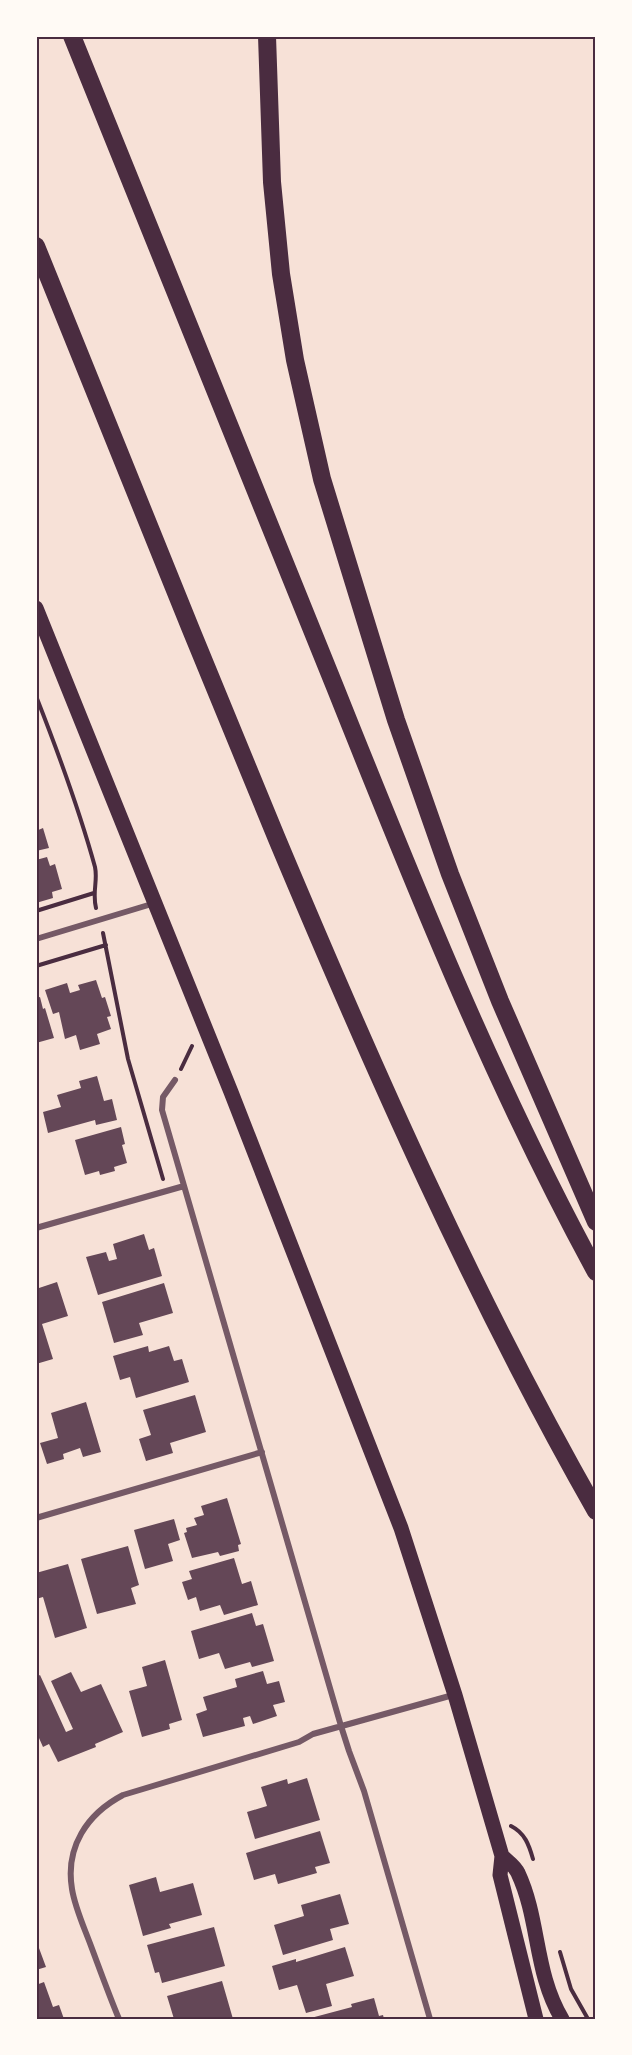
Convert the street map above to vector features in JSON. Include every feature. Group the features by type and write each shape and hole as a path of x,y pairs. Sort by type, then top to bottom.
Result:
{"highway":[{"path":"72,36 396,838 506,1091 567,1219 596,1272"},
{"path":"267,36 272,182 281,274 294,360 322,479 396,720 450,874 513,1032 596,1222"},
{"path":"36,246 235,737 362,1040 470,1272 596,1511"}],"main road":[{"path":"36,608 204,1022 401,1528 502,1856 500,1875 536,2019"},
{"path":"502,1856 517,1871 529,1907 542,1972 549,1995 562,2019"}],"street":[{"path":"36,939 156,902"},
{"path":"175,1080 163,1097 162,1110 348,1751 364,1791 430,2019"},
{"path":"36,1228 184,1186"},
{"path":"36,1518 262,1452"},
{"path":"119,2019 72,1890 71,1857 84,1828 93,1816 106,1804 123,1795 299,1742 313,1734 454,1695"}],"path":[{"path":"36,696 68,782 95,870 94,893 128,1059 166,1191"},
{"path":"36,911 94,893"},
{"path":"36,966 106,945"},
{"path":"175,1080 204,1022"}],"building":[{"path":"43,828 49,848 36,851 36,831"},
{"path":"47,857 50,866 55,864 62,889 52,892 53,898 36,903 36,860"},
{"path":"96,980 111,1016 107,1017 111,1029 97,1034 100,1044 80,1050 76,1035 65,1039 59,1012 53,1014 45,990 67,983 70,993 80,990 78,985"},
{"path":"40,997 54,1038 36,1043 36,998"},
{"path":"97,1076 104,1101 112,1099 117,1120 96,1125 95,1120 48,1133 43,1112 61,1107 57,1095 81,1088 79,1081"},
{"path":"121,1127 125,1144 122,1145 127,1163 114,1167 115,1171 100,1175 99,1171 85,1175 75,1140"},
{"path":"144,1234 149,1250 154,1248 162,1276 98,1295 86,1257 106,1252 109,1261 117,1259 113,1244"},
{"path":"57,1282 68,1316 42,1324 53,1359 36,1364 36,1289"},
{"path":"164,1283 173,1313 139,1323 143,1335 114,1343 102,1302"},
{"path":"148,1346 149,1352 169,1346 174,1361 182,1359 189,1382 136,1398 130,1377 120,1380 113,1356"},
{"path":"195,1395 206,1432 170,1443 173,1453 146,1461 139,1439 151,1435 143,1410"},
{"path":"86,1402 101,1452 83,1457 80,1448 63,1454 64,1459 47,1464 40,1443 58,1438 51,1413"},
{"path":"227,1498 241,1544 238,1545 239,1551 220,1556 218,1552 192,1558 184,1533 187,1532 186,1528 197,1525 194,1518 204,1515 201,1506"},
{"path":"174,1519 180,1540 168,1544 173,1561 145,1569 134,1530"},
{"path":"128,1546 139,1585 131,1588 136,1604 97,1614 81,1559"},
{"path":"234,1558 242,1584 251,1581 258,1605 224,1615 220,1605 200,1611 196,1597 188,1600 182,1582 192,1579 189,1571"},
{"path":"68,1564 87,1628 55,1638 43,1597 36,1599 36,1573"},
{"path":"252,1613 256,1626 263,1624 274,1661 252,1667 250,1662 225,1669 219,1653 199,1659 191,1631"},
{"path":"165,1660 182,1720 169,1724 170,1729 142,1737 129,1691 147,1686 142,1667"},
{"path":"263,1671 267,1684 279,1681 285,1702 273,1705 277,1716 253,1724 250,1716 243,1718 245,1726 203,1737 196,1714 207,1710 203,1697 237,1687 235,1679"},
{"path":"71,1672 81,1692 101,1684 123,1732 95,1744 96,1747 58,1762 49,1744 43,1747 39,1738 36,1739 36,1677 40,1675 66,1732 73,1729 51,1681"},
{"path":"307,1778 320,1820 255,1839 247,1812 267,1806 261,1787 287,1779 288,1784"},
{"path":"320,1831 330,1863 315,1867 317,1873 278,1884 275,1874 254,1880 246,1853"},
{"path":"156,1877 160,1892 193,1883 202,1915 169,1924 171,1928 143,1936 129,1885"},
{"path":"340,1894 349,1924 330,1929 333,1940 283,1955 274,1925 304,1916 301,1905"},
{"path":"214,1927 225,1966 162,1983 159,1972 155,1973 147,1945"},
{"path":"36,1940 46,1967 36,1970"},
{"path":"345,1947 354,1976 326,1984 332,2006 306,2013 297,1985 279,1990 272,1966 296,1959 296,1962"},
{"path":"222,1981 233,2019 174,2019 167,1996"},
{"path":"44,1982 53,2007 59,2005 64,2019 36,2019 36,1985"},
{"path":"374,1998 379,2016 383,2015 384,2019 307,2019 352,2007 351,2004"}]}
